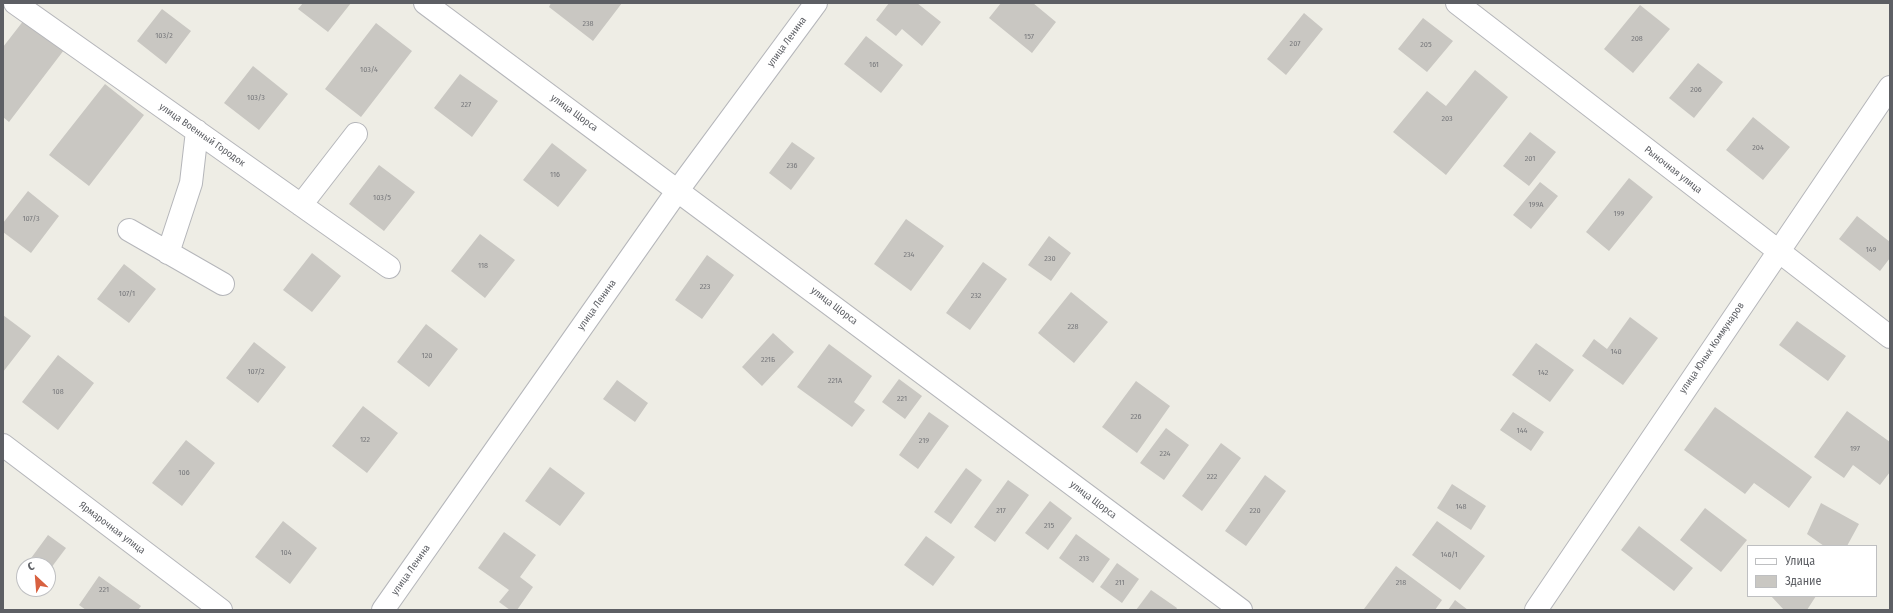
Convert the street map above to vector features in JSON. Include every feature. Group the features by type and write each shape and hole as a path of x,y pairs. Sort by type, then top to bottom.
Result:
{"street":[{"name":"улица Военный Городок","path":"15,3 389,267"},
{"name":"улица Щорса","path":"425,3 1242,610"},
{"name":"улица Ленина","path":"383,610 678,190 816,3"},
{"name":"Рыночная улица","path":"1457,3 1890,337"},
{"name":"улица Юных Коммунаров","path":"1536,610 1890,87"},
{"path":"168,253 191,183 197,131"},
{"path":"301,205 356,134"},
{"path":"129,230 224,284"},
{"name":"Ярмарочная улица","path":"6,455 221,610"}],"building":[{"path":"303,3 351,3 328,32 298,9"},
{"path":"551,3 622,3 593,41 549,7"},
{"path":"889,3 917,3 941,22 922,46 902,29 896,36 876,20"},
{"path":"1001,3 1033,3 1056,22 1032,53 989,18"},
{"path":"1640,5 1670,29 1633,73 1604,49"},
{"path":"162,9 191,31 166,64 137,41"},
{"path":"1304,13 1323,29 1286,75 1267,59"},
{"path":"1423,18 1453,41 1427,72 1398,49"},
{"path":"24,20 64,50 9,122 3,117 3,47"},
{"path":"376,23 412,51 361,117 325,89"},
{"path":"866,36 903,65 881,93 844,64"},
{"path":"1698,63 1723,82 1694,118 1669,98"},
{"path":"253,66 288,94 259,130 224,103"},
{"path":"1475,70 1508,97 1446,175 1393,132 1427,91 1446,106"},
{"path":"460,74 498,101 472,137 434,108"},
{"path":"105,84 144,115 89,186 49,155"},
{"path":"1753,117 1790,147 1763,180 1726,150"},
{"path":"1530,132 1556,152 1529,186 1503,166"},
{"path":"792,142 815,158 791,190 769,173"},
{"path":"552,143 587,170 558,207 523,180"},
{"path":"379,165 415,192 384,231 349,204"},
{"path":"1629,178 1653,197 1609,251 1586,232"},
{"path":"1540,182 1558,196 1531,229 1513,215"},
{"path":"28,191 59,216 31,253 3,232 3,223"},
{"path":"1857,216 1890,242 1890,258 1880,271 1839,239"},
{"path":"906,219 944,246 911,291 874,264"},
{"path":"480,234 515,260 485,298 451,271"},
{"path":"1049,236 1071,253 1051,281 1028,265"},
{"path":"312,253 341,276 312,312 283,290"},
{"path":"707,255 734,275 702,319 675,300"},
{"path":"983,262 1007,279 970,330 946,313"},
{"path":"124,264 156,289 129,323 97,299"},
{"path":"1071,292 1108,322 1074,363 1038,333"},
{"path":"3,315 31,336 3,372"},
{"path":"1630,317 1658,338 1623,385 1582,356 1594,339 1607,349"},
{"path":"1797,321 1846,356 1828,381 1779,345"},
{"path":"426,324 458,349 429,387 397,362"},
{"path":"773,333 794,352 762,386 742,367"},
{"path":"254,342 286,367 258,403 226,378"},
{"path":"1536,343 1574,370 1550,402 1512,375"},
{"path":"829,344 872,376 854,402 865,410 852,427 797,387"},
{"path":"58,355 94,383 58,430 22,402"},
{"path":"899,379 922,396 905,419 882,402"},
{"path":"617,380 648,403 635,422 603,399"},
{"path":"1136,381 1170,406 1137,453 1102,427"},
{"path":"363,406 398,433 367,473 332,446"},
{"path":"1715,407 1812,477 1789,508 1754,483 1745,494 1684,450"},
{"path":"1847,411 1890,442 1890,472 1880,485 1853,465 1844,478 1814,457"},
{"path":"929,412 949,426 918,469 899,455"},
{"path":"1513,412 1544,432 1531,451 1500,430"},
{"path":"1166,428 1189,445 1164,480 1140,463"},
{"path":"186,440 215,463 182,506 152,483"},
{"path":"1221,443 1241,458 1202,511 1182,496"},
{"path":"550,467 585,493 560,526 525,501"},
{"path":"966,468 982,480 951,524 934,512"},
{"path":"1265,475 1286,491 1246,546 1225,531"},
{"path":"1008,480 1029,495 995,542 974,527"},
{"path":"1452,484 1486,506 1471,530 1437,508"},
{"path":"1050,501 1072,518 1048,550 1025,533"},
{"path":"1821,503 1859,524 1848,545 1823,545 1807,534"},
{"path":"1705,508 1747,540 1721,572 1680,540"},
{"path":"283,521 317,548 290,584 255,557"},
{"path":"1437,521 1485,556 1460,590 1412,555"},
{"path":"1639,526 1693,568 1674,591 1621,550"},
{"path":"504,532 536,555 520,577 533,587 517,610 510,610 499,602 509,590 478,568"},
{"path":"1076,534 1110,559 1093,583 1059,558"},
{"path":"48,535 66,548 56,561 56,557 32,557"},
{"path":"926,536 955,557 933,586 904,565"},
{"path":"1117,563 1139,579 1122,603 1100,587"},
{"path":"1396,566 1442,600 1435,610 1364,609"},
{"path":"99,576 141,606 138,610 86,610 79,605"},
{"path":"1151,590 1177,608 1176,610 1136,610"},
{"path":"1772,597 1815,597 1807,610 1784,610"},
{"path":"1455,600 1468,610 1448,610"}]}
